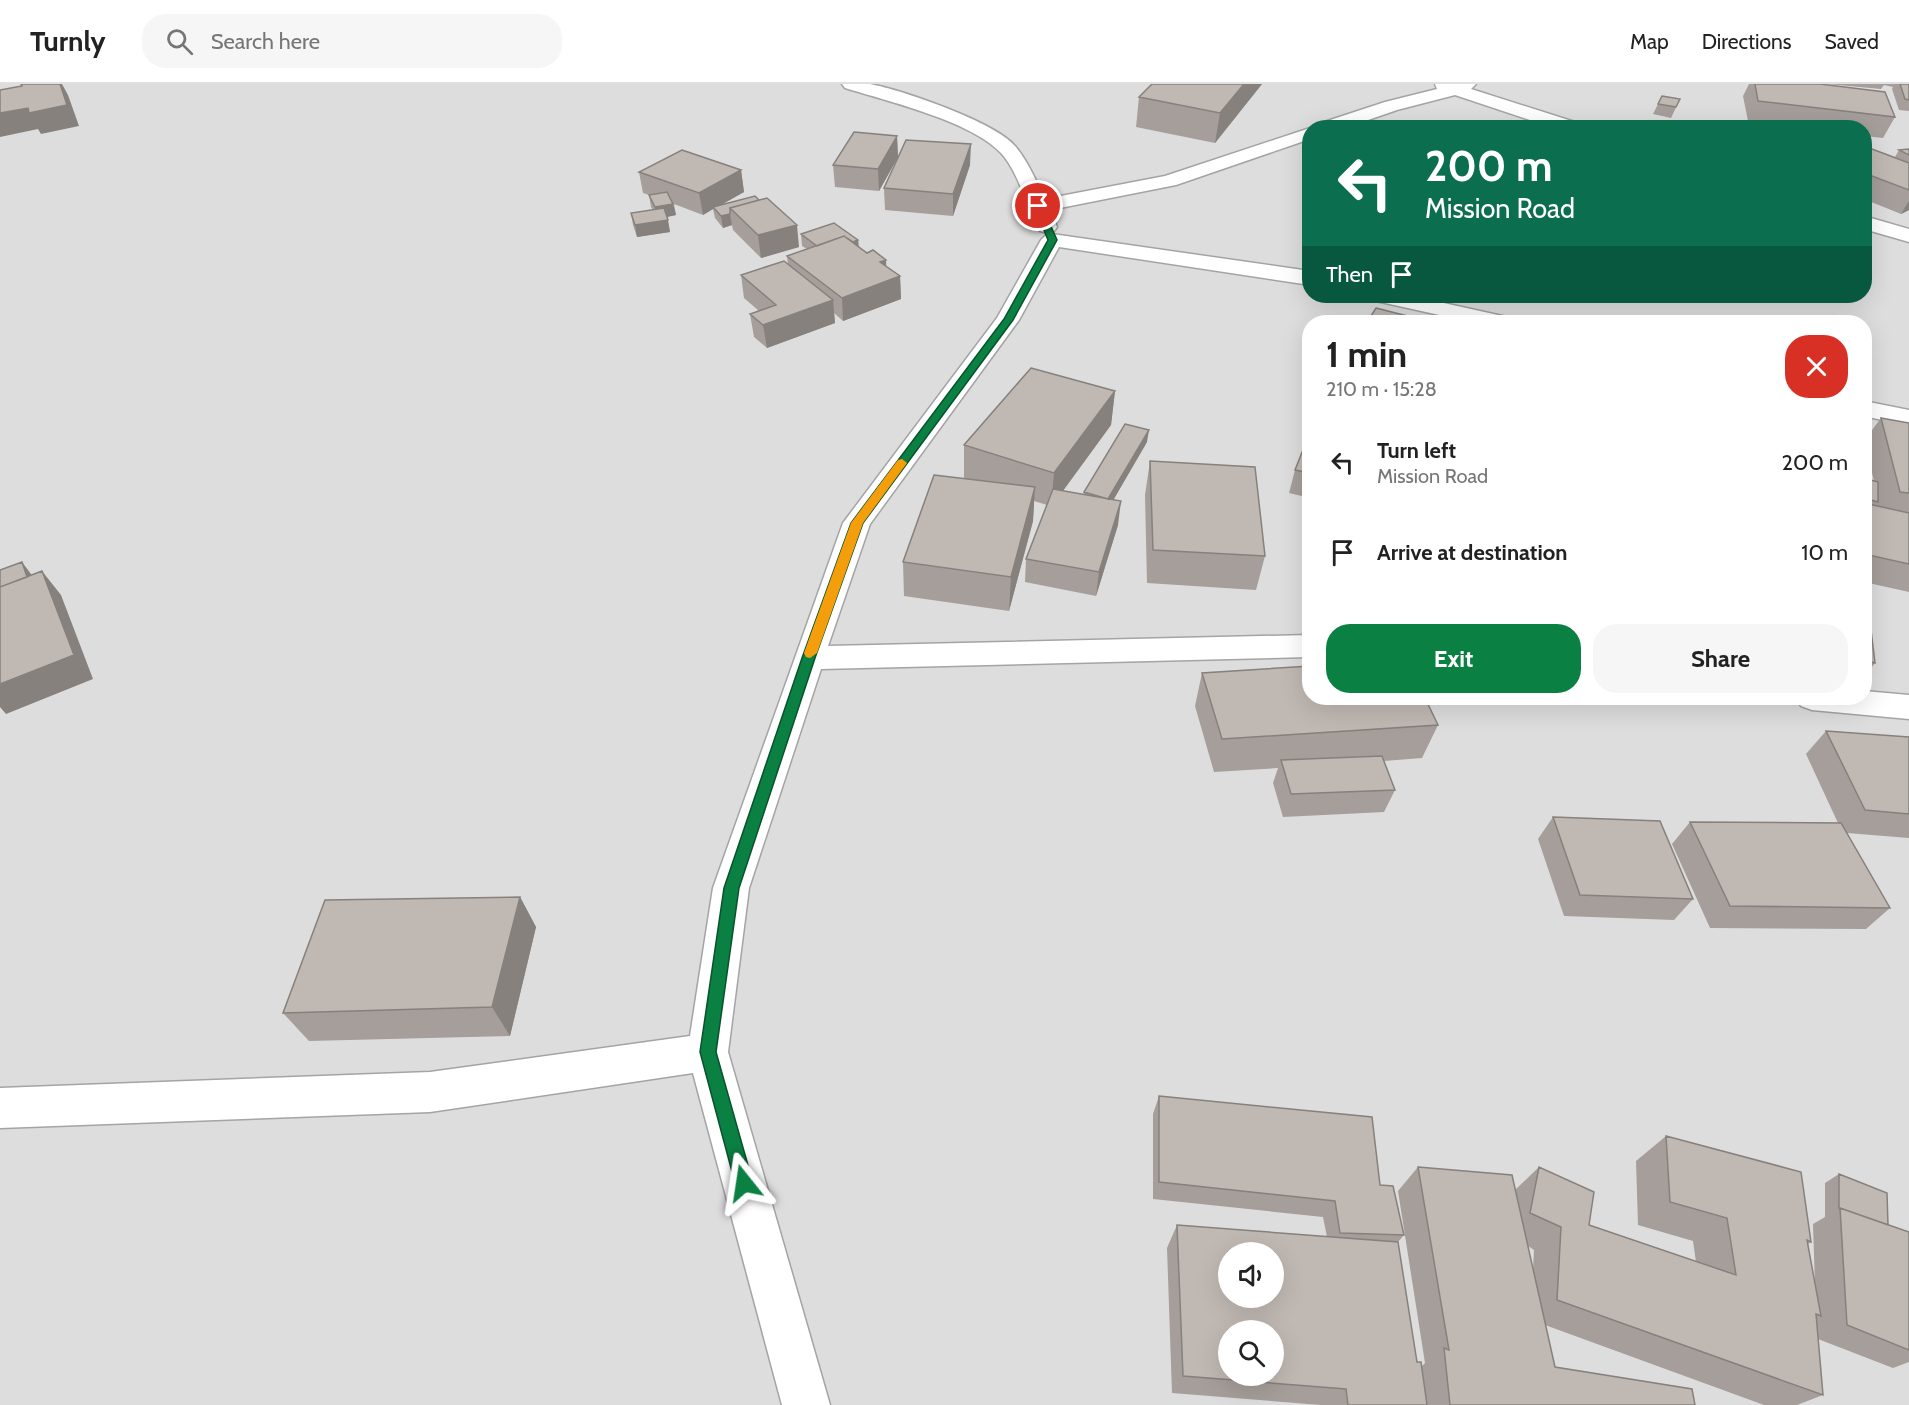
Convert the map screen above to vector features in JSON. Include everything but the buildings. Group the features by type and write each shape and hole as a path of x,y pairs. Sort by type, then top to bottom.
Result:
{"street":[{"path":"851,84 921,106 978,129 1007,148 1038,206 1052,240"},
{"path":"1438,84 1462,87 1552,120"},
{"path":"1349,120 1462,87"},
{"path":"1038,206 1169,181 1302,136"},
{"path":"1872,224 1909,236"},
{"path":"1052,240 1302,278"},
{"path":"806,1405 708,1052 731,888 857,523 1008,320 1052,240"},
{"path":"1415,303 1468,315"},
{"path":"1872,410 1909,418"},
{"path":"809,658 1302,646"},
{"path":"1872,704 1909,707"},
{"path":"0,1108 430,1092 708,1052"}],"shaded area":[{"path":"0,84 1909,84 1909,1405 0,1405"}],"slow traffic":[{"path":"810,653 857,523 902,463"}],"route":[{"path":"744,1183 708,1052 731,888 857,523 1008,320 1052,240 1038,206"}]}
